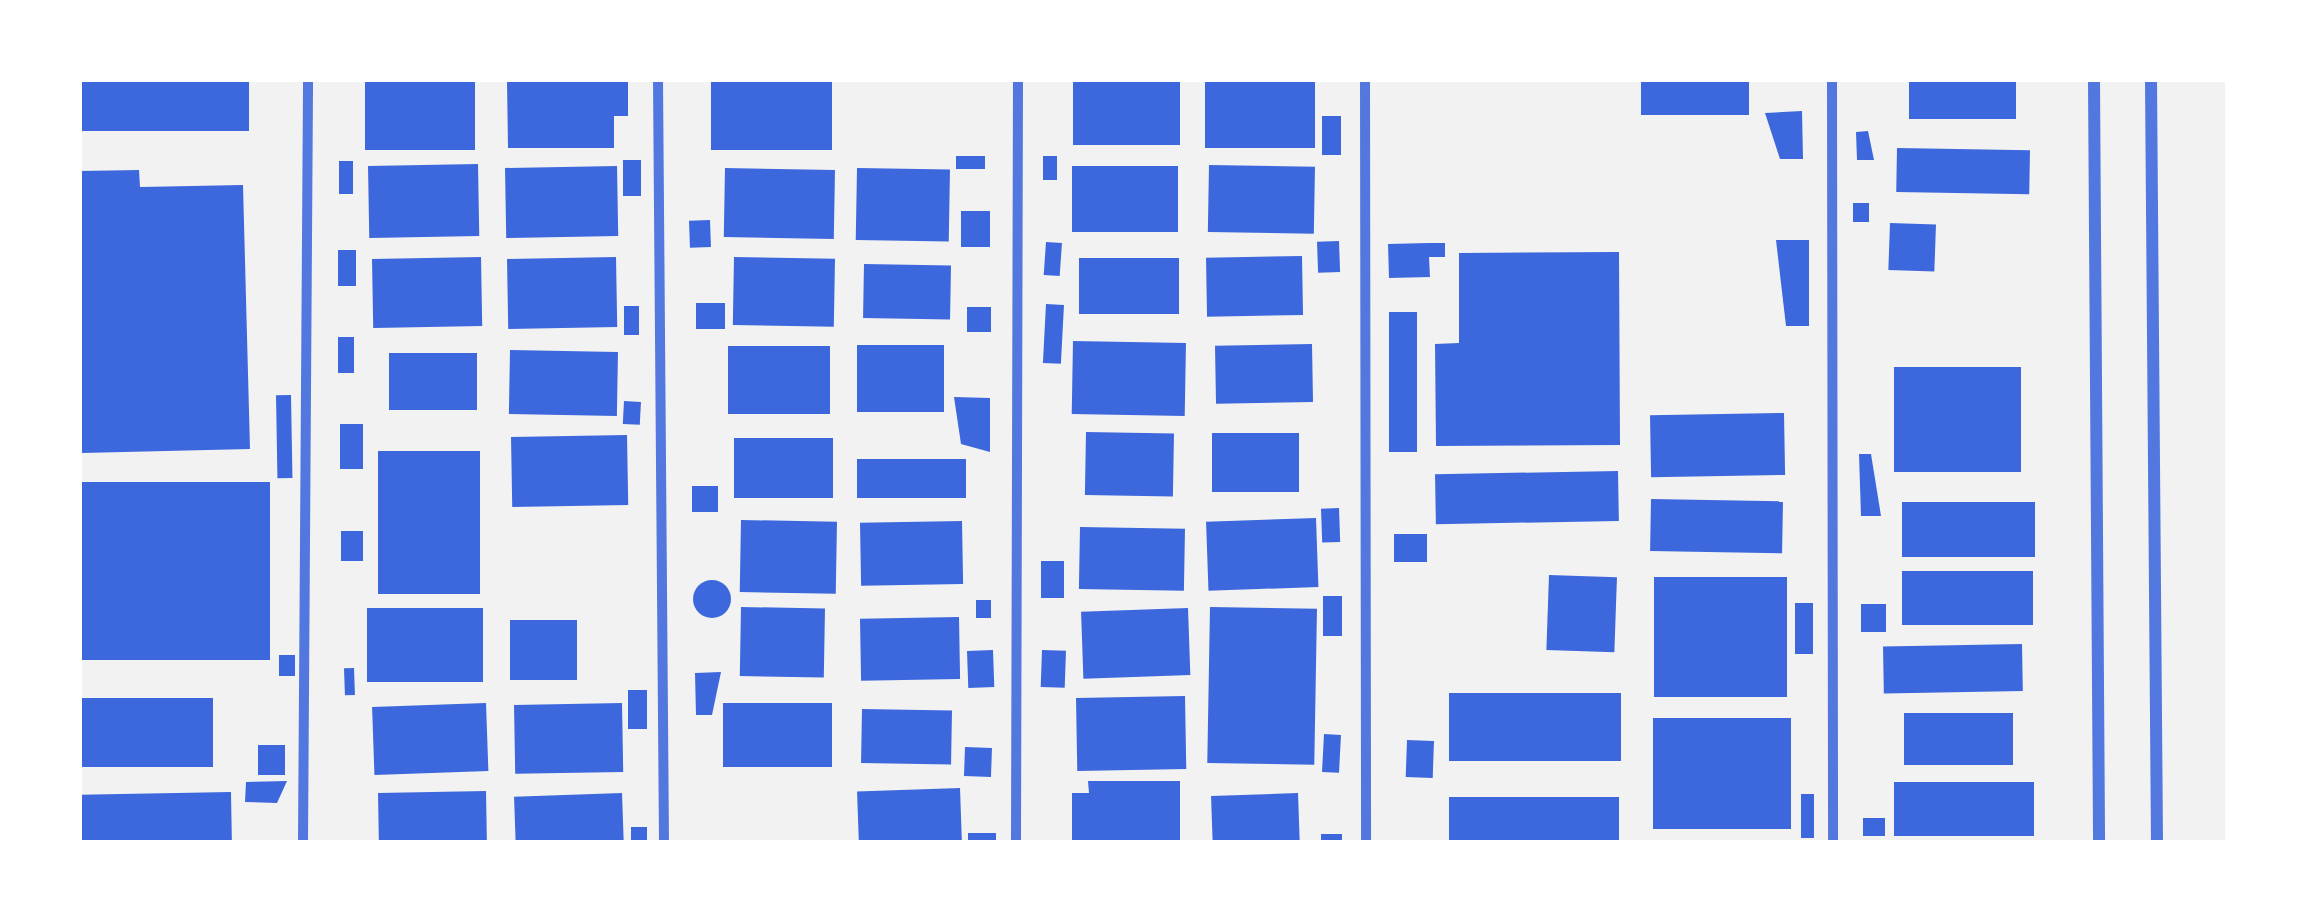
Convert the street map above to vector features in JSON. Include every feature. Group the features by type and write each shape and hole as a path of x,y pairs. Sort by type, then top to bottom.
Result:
{"street":[{"path":"303,842 308,80"},
{"path":"658,80 664,842"},
{"path":"1016,842 1018,80"},
{"path":"1365,80 1366,842"},
{"path":"1832,80 1833,842"},
{"path":"2094,80 2099,842"},
{"path":"2152,80 2157,842"}],"building":[{"path":"80,80 249,80 249,131 80,131"},
{"path":"365,80 475,80 475,150 365,150"},
{"path":"628,80 628,116 614,116 614,148 508,148 507,81"},
{"path":"711,80 832,80 832,150 711,150"},
{"path":"1073,80 1180,80 1180,145 1073,145"},
{"path":"1205,80 1315,80 1315,148 1205,148"},
{"path":"1641,80 1749,80 1749,115 1641,115"},
{"path":"1909,80 2016,80 2016,119 1909,119"},
{"path":"1802,111 1803,159 1780,159 1765,113"},
{"path":"1322,116 1341,116 1341,155 1322,155"},
{"path":"1868,131 1874,160 1857,160 1856,132"},
{"path":"1897,148 2030,150 2029,194 1896,192"},
{"path":"956,156 985,156 985,169 956,169"},
{"path":"1043,156 1057,156 1057,180 1043,180"},
{"path":"623,160 641,160 641,196 623,196"},
{"path":"339,161 353,161 353,194 339,194"},
{"path":"478,164 479,236 369,238 368,166"},
{"path":"1209,165 1315,167 1314,234 1208,232"},
{"path":"617,166 618,236 506,238 505,168"},
{"path":"1072,166 1178,166 1178,232 1072,232"},
{"path":"725,168 835,170 834,239 724,237"},
{"path":"857,168 950,170 949,242 856,240"},
{"path":"139,170 140,187 243,185 250,449 82,453 80,171"},
{"path":"1853,203 1869,203 1869,222 1853,222"},
{"path":"961,211 990,211 990,247 961,247"},
{"path":"710,220 711,247 690,248 689,221"},
{"path":"1890,223 1936,225 1934,272 1888,270"},
{"path":"1776,240 1809,240 1809,326 1786,326"},
{"path":"1339,241 1340,272 1318,273 1317,242"},
{"path":"1046,242 1062,243 1060,276 1044,275"},
{"path":"1445,243 1445,257 1429,257 1430,277 1389,278 1388,244"},
{"path":"338,250 356,250 356,286 338,286"},
{"path":"1619,252 1620,445 1436,446 1435,344 1459,343 1459,253"},
{"path":"1302,256 1303,315 1207,317 1206,258"},
{"path":"481,257 482,326 373,328 372,259"},
{"path":"616,257 617,327 508,329 507,259"},
{"path":"734,257 835,259 834,327 733,325"},
{"path":"1079,258 1179,258 1179,314 1079,314"},
{"path":"864,264 951,266 950,320 863,318"},
{"path":"696,303 725,303 725,329 696,329"},
{"path":"1046,304 1064,305 1061,364 1043,363"},
{"path":"624,306 639,306 639,335 624,335"},
{"path":"967,307 991,307 991,332 967,332"},
{"path":"1389,312 1417,312 1417,452 1389,452"},
{"path":"338,337 354,337 354,373 338,373"},
{"path":"1073,341 1186,343 1185,416 1072,414"},
{"path":"1312,344 1313,402 1216,404 1215,346"},
{"path":"857,345 944,345 944,412 857,412"},
{"path":"728,346 830,346 830,414 728,414"},
{"path":"510,350 618,352 617,416 509,414"},
{"path":"389,353 477,353 477,410 389,410"},
{"path":"1894,367 2021,367 2021,472 1894,472"},
{"path":"276,395 291,395 292,478 277,478"},
{"path":"954,397 990,398 990,452 961,444"},
{"path":"624,401 641,402 640,425 623,424"},
{"path":"1784,413 1785,475 1651,477 1650,415"},
{"path":"340,424 363,424 363,469 340,469"},
{"path":"1086,432 1174,434 1173,497 1085,495"},
{"path":"1212,433 1299,433 1299,492 1212,492"},
{"path":"627,435 628,505 512,507 511,437"},
{"path":"734,438 833,438 833,498 734,498"},
{"path":"378,451 480,451 480,594 378,594"},
{"path":"1859,454 1871,454 1881,516 1861,516"},
{"path":"857,459 966,459 966,498 857,498"},
{"path":"1618,471 1619,521 1436,524 1435,474"},
{"path":"82,482 270,482 270,660 82,660"},
{"path":"692,486 718,486 718,512 692,512"},
{"path":"1651,499 1783,501 1782,553 1650,551"},
{"path":"1902,502 2035,502 2035,557 1902,557"},
{"path":"1339,508 1340,542 1322,543 1321,509"},
{"path":"1316,518 1318,587 1208,591 1206,522"},
{"path":"741,520 837,522 836,594 740,592"},
{"path":"962,521 963,584 861,586 860,523"},
{"path":"1080,527 1185,529 1184,591 1079,589"},
{"path":"341,531 363,531 363,561 341,561"},
{"path":"1394,534 1427,534 1427,562 1394,562"},
{"path":"1041,561 1064,561 1064,598 1041,598"},
{"path":"1902,571 2033,571 2033,625 1902,625"},
{"path":"1549,575 1617,577 1614,652 1546,650"},
{"path":"1654,577 1787,577 1787,697 1654,697"},
{"path":"712,580 725,586 731,599 725,612 712,618 699,612 693,599 699,586"},
{"path":"1323,596 1342,596 1342,636 1323,636"},
{"path":"976,600 991,600 991,618 976,618"},
{"path":"1795,603 1813,603 1813,654 1795,654"},
{"path":"1861,604 1886,604 1886,632 1861,632"},
{"path":"741,607 825,608 824,677 740,676"},
{"path":"1210,607 1317,609 1314,765 1207,763"},
{"path":"367,608 483,608 483,682 367,682"},
{"path":"1188,608 1190,675 1083,679 1081,612"},
{"path":"959,617 960,679 861,681 860,619"},
{"path":"510,620 577,620 577,680 510,680"},
{"path":"2022,644 2023,691 1884,693 1883,646"},
{"path":"993,650 994,687 968,688 967,651"},
{"path":"1042,650 1066,651 1065,688 1041,687"},
{"path":"279,655 295,655 295,676 279,676"},
{"path":"344,668 354,668 355,695 345,695"},
{"path":"721,672 712,715 696,715 695,673"},
{"path":"628,690 647,690 647,729 628,729"},
{"path":"1449,693 1621,693 1621,761 1449,761"},
{"path":"1185,696 1186,769 1077,771 1076,698"},
{"path":"80,698 213,698 213,767 80,767"},
{"path":"486,703 488,771 374,775 372,707"},
{"path":"622,703 623,772 515,774 514,705"},
{"path":"723,703 832,703 832,767 723,767"},
{"path":"862,709 952,711 951,765 861,763"},
{"path":"1904,713 2013,713 2013,765 1904,765"},
{"path":"1653,718 1791,718 1791,829 1653,829"},
{"path":"1324,734 1341,735 1339,773 1322,772"},
{"path":"1407,740 1434,741 1433,778 1406,777"},
{"path":"258,745 285,745 285,775 258,775"},
{"path":"965,747 992,748 991,777 964,776"},
{"path":"287,781 277,803 245,802 246,782"},
{"path":"1088,781 1180,781 1180,842 1072,842 1072,793 1089,793"},
{"path":"1894,782 2034,782 2034,836 1894,836"},
{"path":"960,788 962,842 859,842 857,792"},
{"path":"486,791 487,842 379,842 378,793"},
{"path":"231,792 232,842 81,842 80,795"},
{"path":"622,793 624,842 516,842 514,797"},
{"path":"1298,793 1300,842 1213,842 1211,796"},
{"path":"1801,794 1814,794 1814,838 1801,838"},
{"path":"1449,797 1619,797 1619,842 1449,842"},
{"path":"1863,818 1885,818 1885,836 1863,836"},
{"path":"631,827 647,827 647,842 631,842"},
{"path":"968,833 996,833 996,842 968,842"},
{"path":"1321,834 1342,834 1342,842 1321,842"}]}
